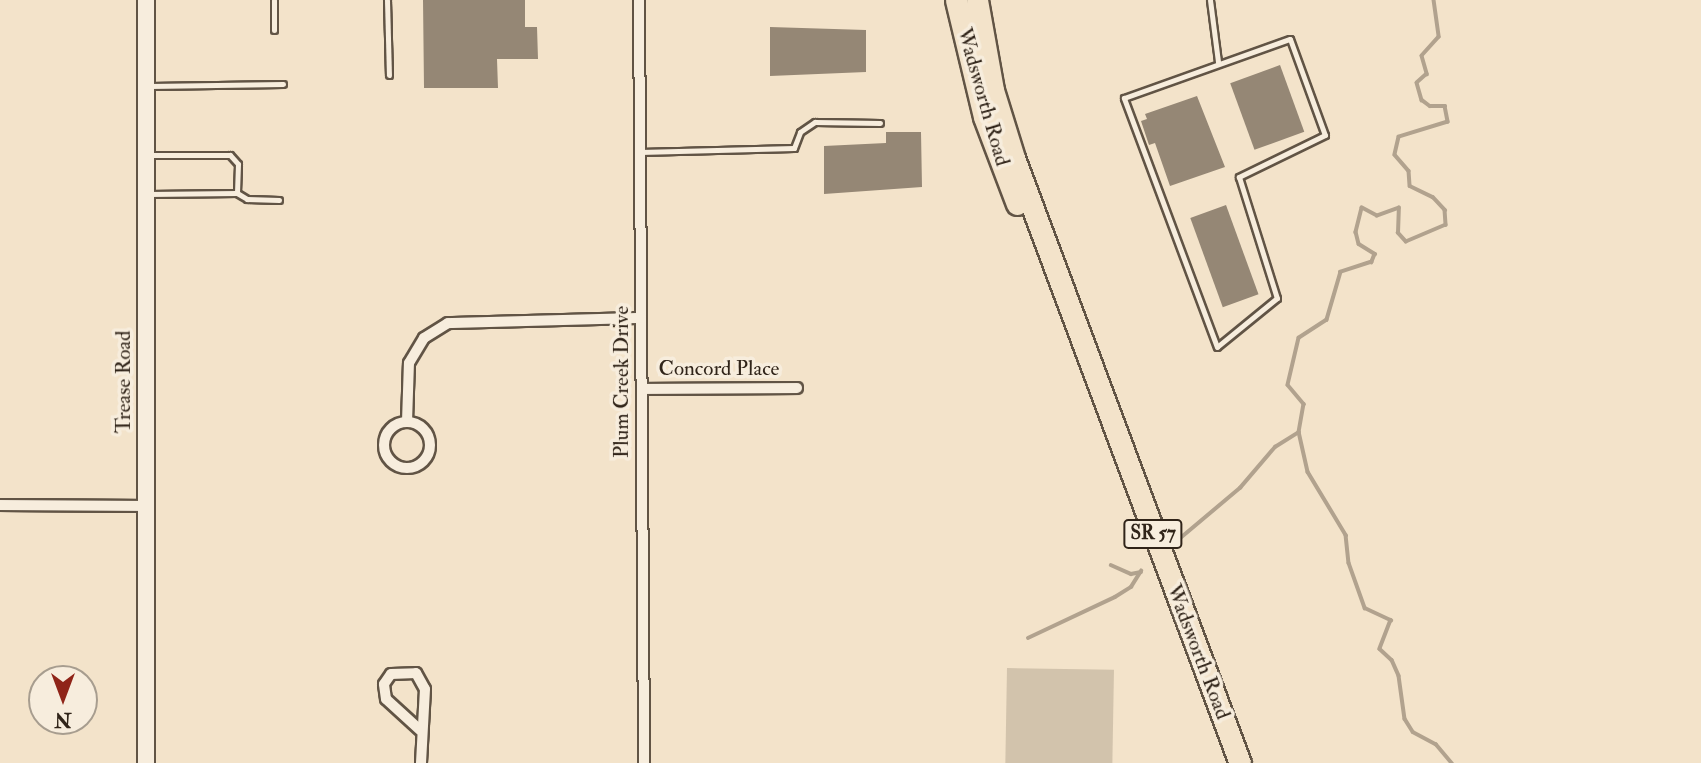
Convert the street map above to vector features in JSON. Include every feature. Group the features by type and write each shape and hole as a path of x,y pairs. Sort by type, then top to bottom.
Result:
{"highway":[{"name":"Wadsworth Road","path":"956,0 994,148 1058,299 1067,305"},
{"name":"Wadsworth Road","path":"977,0 1003,124 1067,293 1067,305 1240,763"}],"street":[{"name":"Trease Road","path":"146,0 146,763"},
{"name":"Plum Creek Drive","path":"639,0 644,763"},
{"path":"407,422 409,363 424,338 449,323 641,318"},
{"name":"Concord Place","path":"642,388 797,388"},
{"path":"407,422 421,427 430,447 424,460 410,467 390,460 384,446 387,432 407,422"},
{"path":"0,505 145,506"},
{"path":"420,730 386,699 384,684 391,674 416,673 425,689 420,730 421,763"}],"lane":[{"path":"274,0 274,30"},
{"path":"387,0 389,75"},
{"path":"1210,0 1218,62"},
{"path":"1290,39 1325,135 1239,177 1277,299 1217,347 1124,97 1218,62 1290,39"},
{"path":"146,86 283,84"},
{"path":"640,152 794,148 800,132 816,122 880,123"},
{"path":"146,155 230,155 238,164 237,193"},
{"path":"145,194 237,193 247,199 279,200"}],"shaded area":[{"path":"1007,668 1114,670 1112,763 1005,763"}],"building":[{"path":"423,0 525,0 525,27 537,27 538,59 497,59 498,88 424,88"},
{"path":"770,27 866,30 866,72 770,76"},
{"path":"1280,65 1304,132 1254,150 1230,83"},
{"path":"1197,96 1225,167 1170,186 1155,143 1149,145 1141,121 1147,119 1145,114"},
{"path":"886,132 921,132 922,187 824,194 824,146 886,143"},
{"path":"1226,205 1258,294 1223,307 1190,218"}],"waterway":[{"path":"1434,0 1439,37 1422,56 1427,74 1417,83 1422,100 1430,106 1445,106 1448,122 1399,137 1395,155 1409,171 1410,186 1433,197 1445,210 1446,225 1406,242 1398,233 1399,208 1377,216 1362,208 1356,232 1359,244 1375,254 1372,262 1341,272 1327,320 1299,338 1288,385 1304,404 1299,432 1308,472 1346,535 1349,563 1365,608 1391,620 1380,649 1392,660 1399,676 1405,719 1413,732 1436,744 1452,763"},
{"path":"1178,540 1240,488 1275,447 1299,432"},
{"path":"1111,565 1131,574 1141,572"},
{"path":"1028,638 1115,597 1131,587 1141,571"}]}
